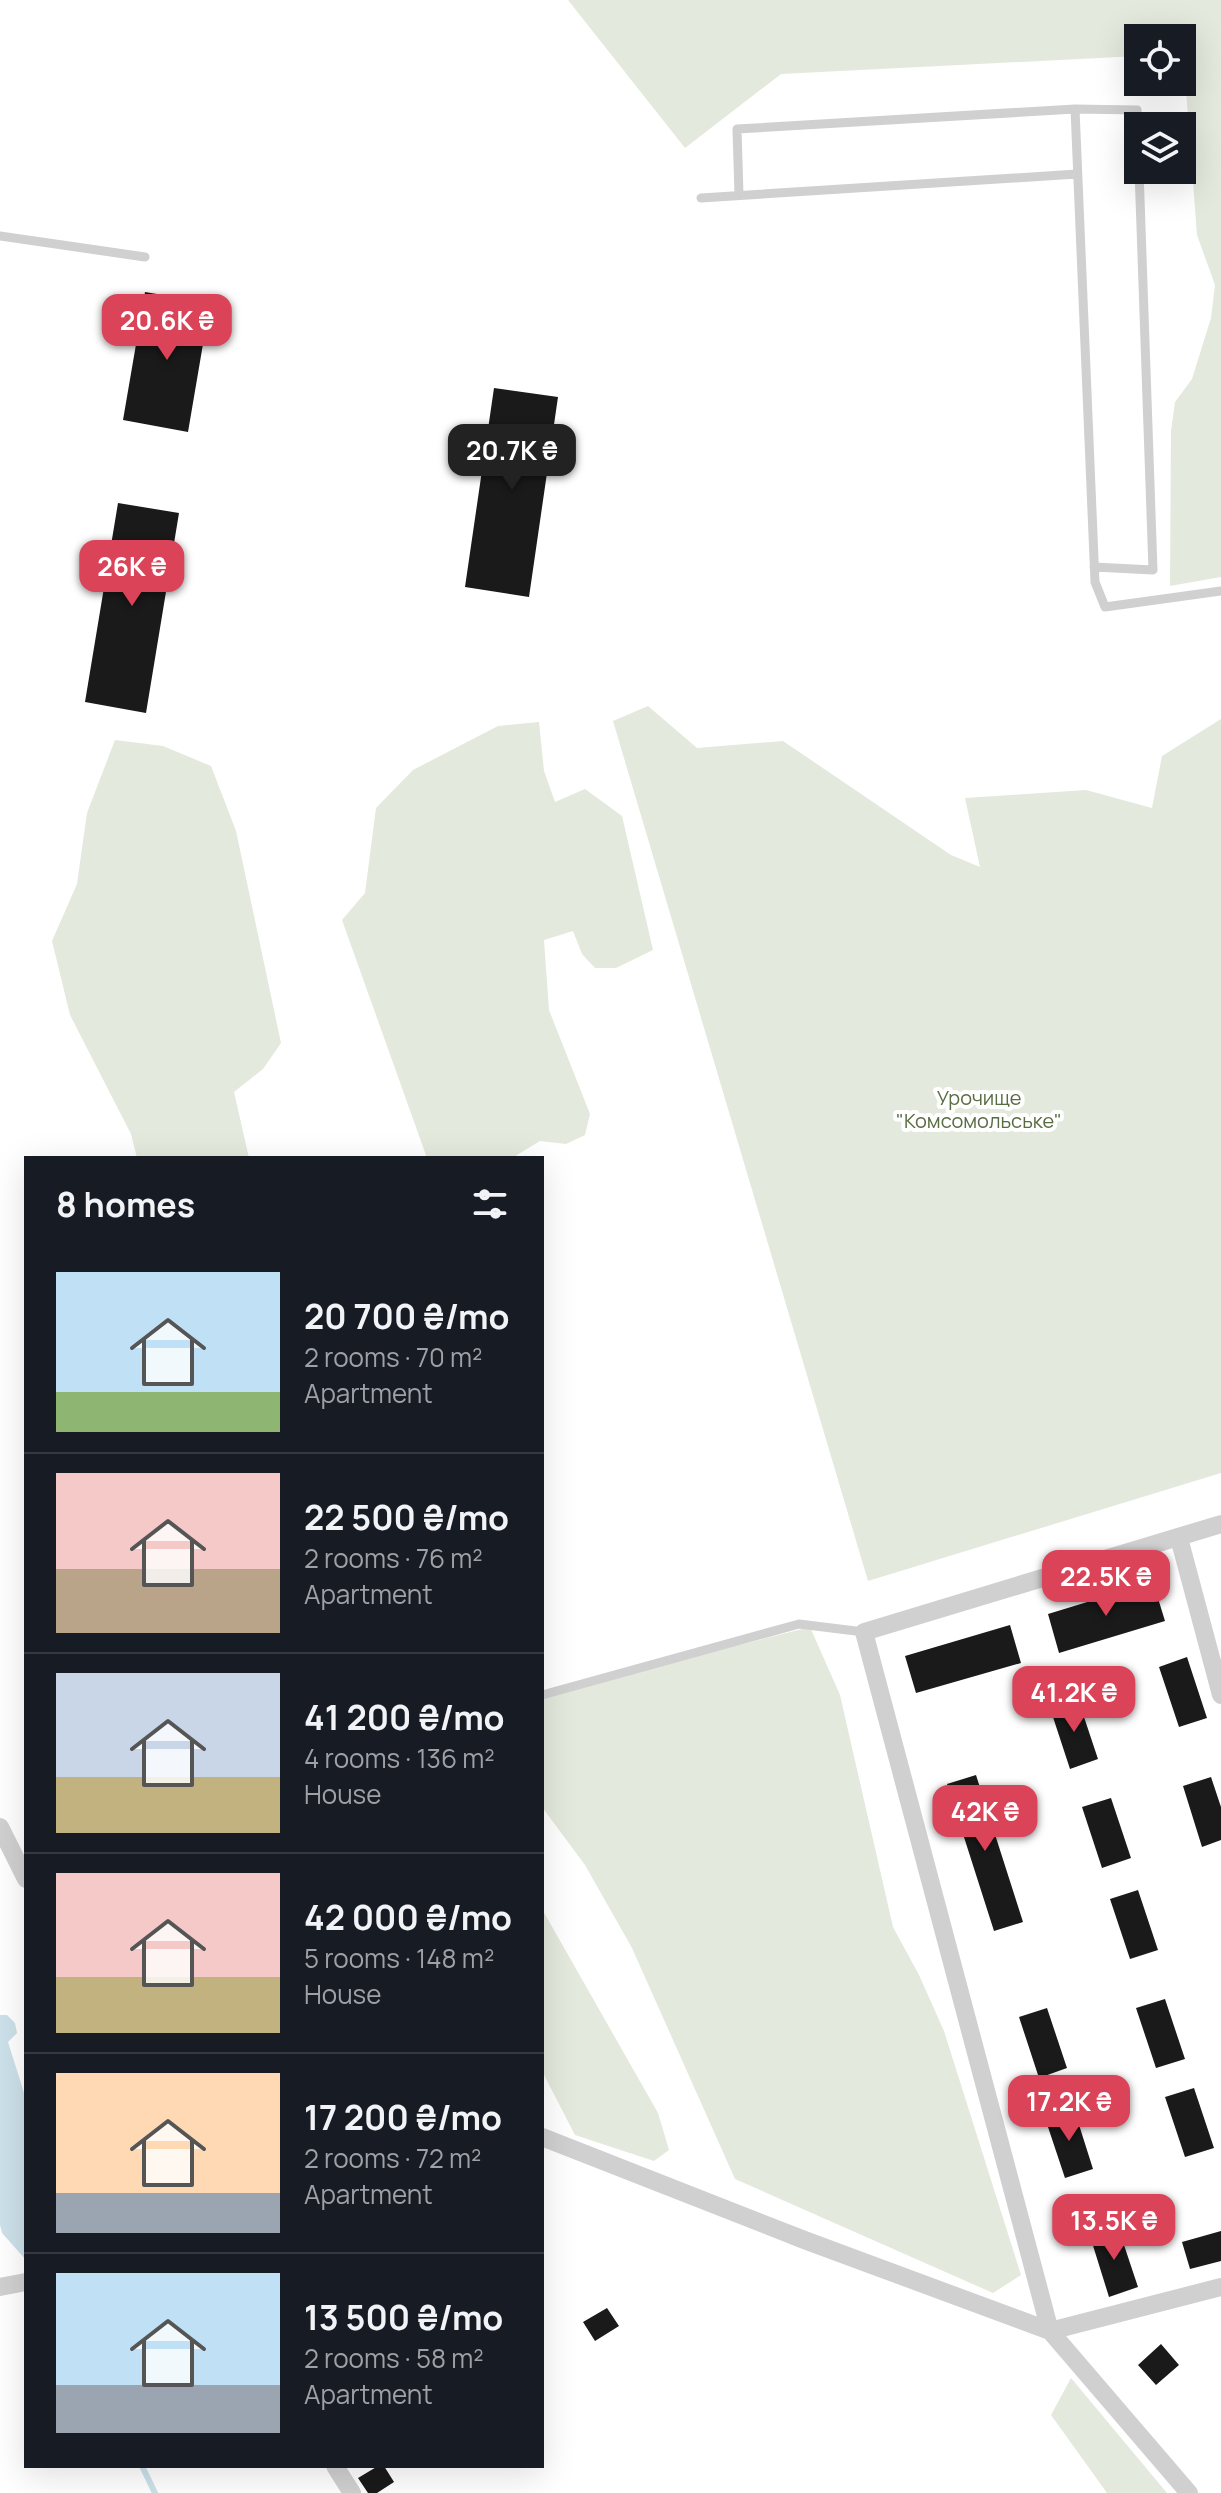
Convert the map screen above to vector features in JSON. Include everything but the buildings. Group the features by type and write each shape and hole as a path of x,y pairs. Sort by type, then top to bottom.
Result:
{"street":[{"path":"1189,2493 1050,2331 864,1632 1221,1524"},
{"path":"1179,1538 1221,1695"},
{"path":"0,1827 24,1875"},
{"path":"544,2138 807,2241 1050,2331 1221,2287"},
{"path":"0,2287 24,2282"},
{"path":"336,2468 352,2493"}],"lane":[{"path":"739,195 737,129 1075,109 1137,112"},
{"path":"1075,109 1095,582 1105,607 1221,591"},
{"path":"701,198 1077,174"},
{"path":"1094,567 1153,570 1139,184"},
{"path":"0,236 145,257"},
{"path":"544,1694 799,1624 864,1632"}],"green space":[{"path":"568,0 1221,0 1221,577 1170,586 1171,431 1175,402 1192,379 1211,318 1215,285 1197,235 1193,184 1196,184 1196,112 1188,112 1186,96 1196,96 1196,24 1124,24 1124,57 781,74 685,148"},
{"name":"Урочище \"Комсомольське\"","path":"648,706 697,748 783,741 951,855 980,867 965,798 1086,790 1152,808 1162,756 1221,719 1221,1473 868,1581 613,721"},
{"path":"539,722 544,771 555,802 585,789 622,816 653,950 616,968 595,968 582,954 573,931 544,940 549,1010 590,1114 585,1135 566,1144 540,1141 515,1156 426,1156 342,920 365,893 376,808 413,770 498,726"},
{"path":"115,740 163,746 211,766 236,831 281,1043 263,1069 234,1092 249,1156 136,1156 131,1134 70,1015 52,941 77,884 87,813"},
{"path":"810,1627 840,1695 893,1927 944,2031 1021,2275 993,2293 735,2179 632,1948 585,1865 544,1810 544,1694"},
{"path":"544,1913 658,2113 669,2150 654,2161 575,2135 544,2075"},
{"path":"1071,2378 1167,2493 1107,2493 1051,2415"}],"water":[{"path":"0,2015 7,2015 15,2023 17,2033 8,2042 24,2093 24,2258 2,2233"}],"waterway":[{"path":"143,2468 155,2493"}]}
